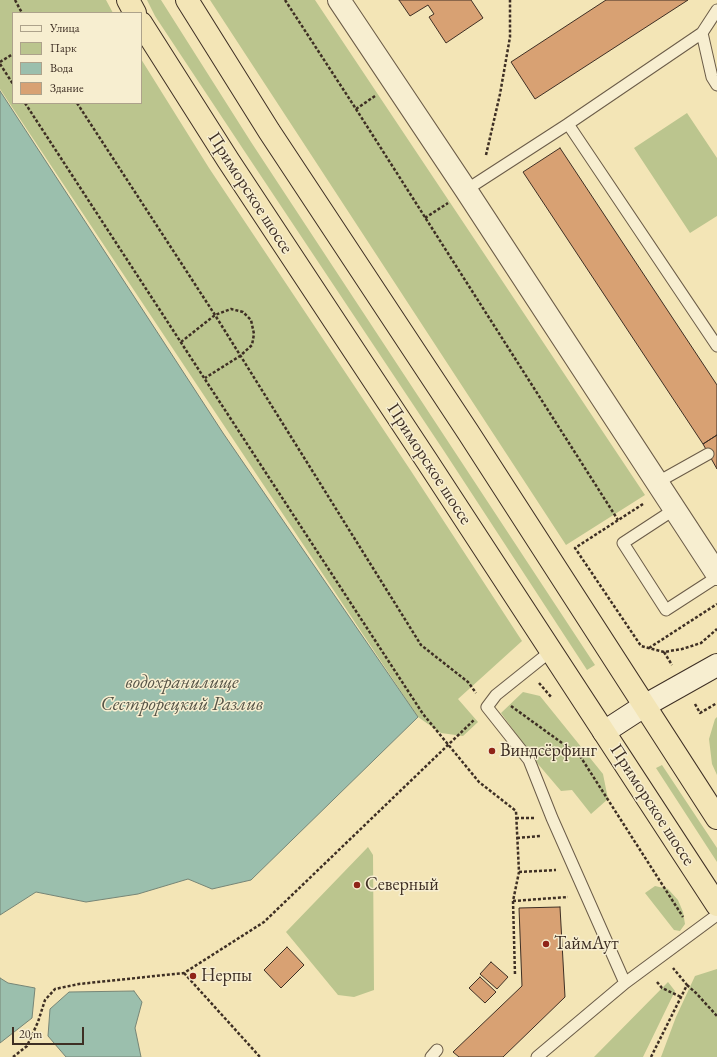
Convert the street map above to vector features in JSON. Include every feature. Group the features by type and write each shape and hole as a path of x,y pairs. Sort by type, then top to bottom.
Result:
{"highway":[{"path":"128,0 134,12"},
{"path":"187,0 269,131 472,439 717,818"},
{"name":"Приморское шоссе","path":"142,25 232,167 432,467 717,904"}],"street":[{"path":"339,0 473,186 717,575"},
{"path":"604,732 644,706 717,665"}],"lane":[{"path":"473,186 568,124 702,33 717,10"},
{"path":"702,33 712,77 717,85"},
{"path":"568,124 717,346"},
{"path":"658,482 708,454"},
{"path":"675,509 623,543 666,610 717,575"},
{"path":"551,651 496,695 487,707 530,760 552,818 625,983"},
{"path":"537,1057 625,983 717,915"}],"path":[{"path":"15,0 21,12"},
{"path":"285,0 618,520 575,548 641,646 664,652 682,649 701,643 717,629"},
{"path":"473,186 500,94 510,37 510,0"},
{"path":"12,55 0,63 12,82"},
{"path":"26,104 423,714 479,782 516,811 519,872 513,901 515,975"},
{"path":"13,1057 27,1046 38,1022 45,1000 55,989 79,984 184,973 264,922 487,707 468,682 421,645 215,316 78,104"},
{"path":"181,342 215,316 231,309 243,312 251,320 254,334 252,345 240,356 205,378"},
{"path":"649,648 717,604"},
{"path":"528,670 556,703"},
{"path":"496,695 580,756 693,933"},
{"path":"700,713 717,704"},
{"path":"519,872 575,870"},
{"path":"513,901 587,895"},
{"path":"662,956 717,1016"},
{"path":"645,968 662,988 681,997"},
{"path":"184,973 260,1057"},
{"path":"651,1057 687,985"}],"green space":[{"path":"0,0 106,0 112,12 12,12 12,104 142,104 142,61 209,168 411,471 522,641 458,699 478,722 463,736 441,733 418,717 0,89"},
{"path":"147,0 161,0 251,142 595,665 587,670 444,451 155,16"},
{"path":"210,0 315,0 645,495 566,545"},
{"path":"687,113 717,158 717,216 690,233 634,148"},
{"path":"523,692 540,696 603,774 608,799 591,814 572,790 561,791 538,764 501,713"},
{"path":"717,717 717,775 712,764 709,739"},
{"path":"662,765 717,848 717,862 656,768"},
{"path":"368,847 373,855 374,990 354,997 338,995 286,932"},
{"path":"655,886 668,889 678,900 683,912 685,924 680,931 674,930 645,893"},
{"path":"717,969 717,1057 661,1057 676,1017 695,976"},
{"path":"668,982 675,991 643,1057 594,1057"}],"water":[{"name":"водохранилище Сестрорецкий Разлив","path":"0,91 223,433 418,717 251,880 212,889 188,879 138,894 86,902 36,892 0,915"},
{"path":"0,978 8,983 35,988 32,1018 0,1043"},
{"path":"134,991 142,1002 135,1028 141,1057 66,1057 48,1036 50,1009 69,992"}],"building":[{"path":"399,0 471,0 483,18 446,43 429,17 434,14 428,5 410,16"},
{"path":"606,0 688,0 535,99 511,62"},
{"path":"560,148 717,385 717,435 703,444 523,172"},
{"path":"717,435 717,469 703,444"},
{"path":"560,907 565,997 503,1057 459,1057 453,1052 522,986 519,908"},
{"path":"287,947 304,965 281,988 264,970"},
{"path":"491,962 508,977 497,989 480,974"},
{"path":"480,977 496,992 485,1003 469,988"}],"place":[{"name":"Виндсёрфинг","path":"492,751"},
{"name":"Северный","path":"357,885"},
{"name":"ТаймАут","path":"546,944"},
{"name":"Нерпы","path":"193,976"}]}
